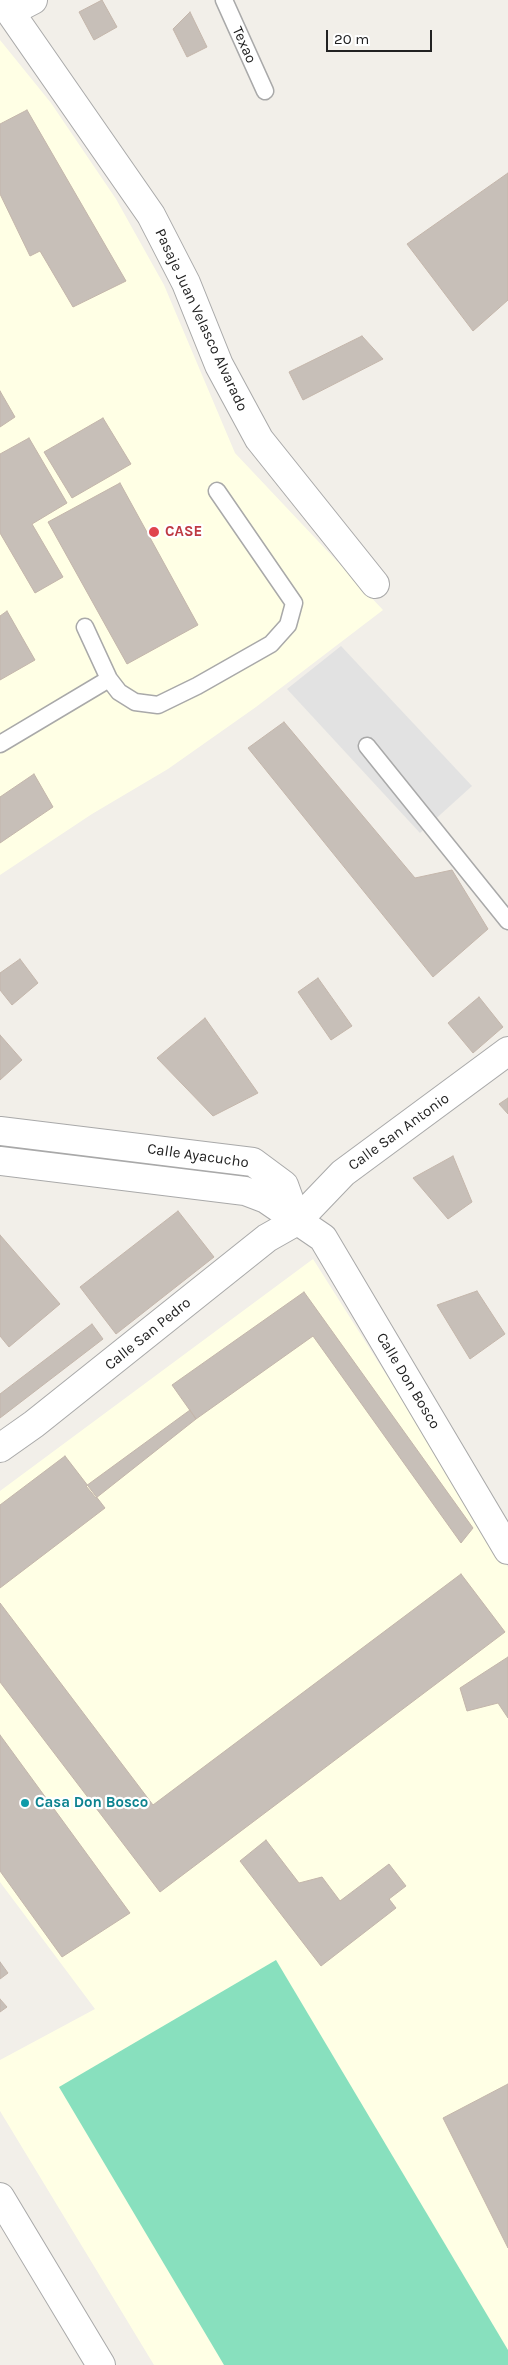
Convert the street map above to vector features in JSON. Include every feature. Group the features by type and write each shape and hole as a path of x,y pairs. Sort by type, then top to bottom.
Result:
{"street":[{"name":"Pasaje Juan Velasco Alvarado","path":"15,4 152,215 186,283 219,365 259,439 375,584"},
{"name":"Calle San Antonio","path":"297,1221 343,1173 508,1051"},
{"name":"Calle Ayacucho","path":"0,1130 253,1162 284,1185 297,1221"},
{"name":"Calle Ayacucho","path":"0,1161 246,1192 266,1199 297,1221"},
{"name":"Calle San Pedro","path":"0,1448 34,1424 267,1238 297,1221"},
{"name":"Calle Don Bosco","path":"297,1221 323,1238 508,1550"},
{"path":"0,2197 101,2365"}],"lane":[{"name":"Texao","path":"224,0 265,91"},
{"path":"85,627 109,679 119,692 135,702 158,705 197,686 271,644 288,625 294,603 217,492"},
{"path":"0,744 109,679"},
{"path":"367,746 508,921"}],"shaded area":[{"name":"CASE","path":"0,40 51,103 116,199 164,285 235,453 383,610 256,707 168,769 92,814 0,875"},
{"path":"341,646 472,786 420,833 287,689"},
{"path":"313,1259 508,1567 508,2365 154,2365 0,2111 0,2060 95,2009 0,1882 0,1491"}],"green space":[{"path":"276,1960 508,2350 508,2365 224,2365 59,2087"}],"building":[{"path":"102,0 117,27 94,40 79,12"},
{"path":"190,12 207,47 187,57 173,29"},
{"path":"27,110 126,281 73,307 40,251 30,256 0,194 0,124"},
{"path":"508,173 508,300 473,331 407,244"},
{"path":"362,336 383,359 303,400 289,372"},
{"path":"0,391 15,417 0,427"},
{"path":"103,418 131,464 72,498 44,452"},
{"path":"29,438 67,503 32,524 63,577 35,593 0,533 0,454"},
{"path":"120,483 198,625 127,664 48,522"},
{"path":"7,611 35,660 0,680 0,616"},
{"path":"284,722 415,878 452,870 488,929 433,977 248,748"},
{"path":"34,774 53,807 0,843 0,797"},
{"path":"20,959 38,983 12,1005 0,990 0,973"},
{"path":"318,978 352,1026 331,1040 298,992"},
{"path":"479,997 503,1027 473,1053 448,1023"},
{"path":"205,1018 258,1093 213,1116 157,1058"},
{"path":"0,1035 22,1060 0,1080"},
{"path":"508,1098 508,1114 499,1104"},
{"path":"453,1156 472,1202 448,1219 413,1178"},
{"path":"178,1211 214,1257 116,1334 80,1287"},
{"path":"0,1235 60,1304 9,1347 0,1336"},
{"path":"477,1291 505,1334 470,1359 437,1305"},
{"path":"304,1292 473,1528 461,1543 313,1336 196,1419 172,1385"},
{"path":"92,1324 103,1339 0,1418 0,1394"},
{"path":"190,1410 196,1419 96,1498 86,1486"},
{"path":"65,1456 105,1508 0,1588 0,1505"},
{"path":"461,1574 505,1632 160,1892 0,1682 0,1603 153,1805"},
{"path":"508,1657 508,1718 498,1703 467,1711 460,1688"},
{"name":"Casa Don Bosco","path":"0,1735 130,1913 62,1957 0,1871"},
{"path":"266,1840 299,1883 322,1877 340,1901 389,1864 406,1886 389,1899 396,1908 321,1966 240,1861"},
{"path":"0,1962 8,1973 0,1979"},
{"path":"0,1999 7,2007 0,2012"},
{"path":"508,2084 508,2248 443,2118"}],"place":[{"name":"CASE","path":"154,532"},
{"name":"Casa Don Bosco","path":"25,1803"}]}
